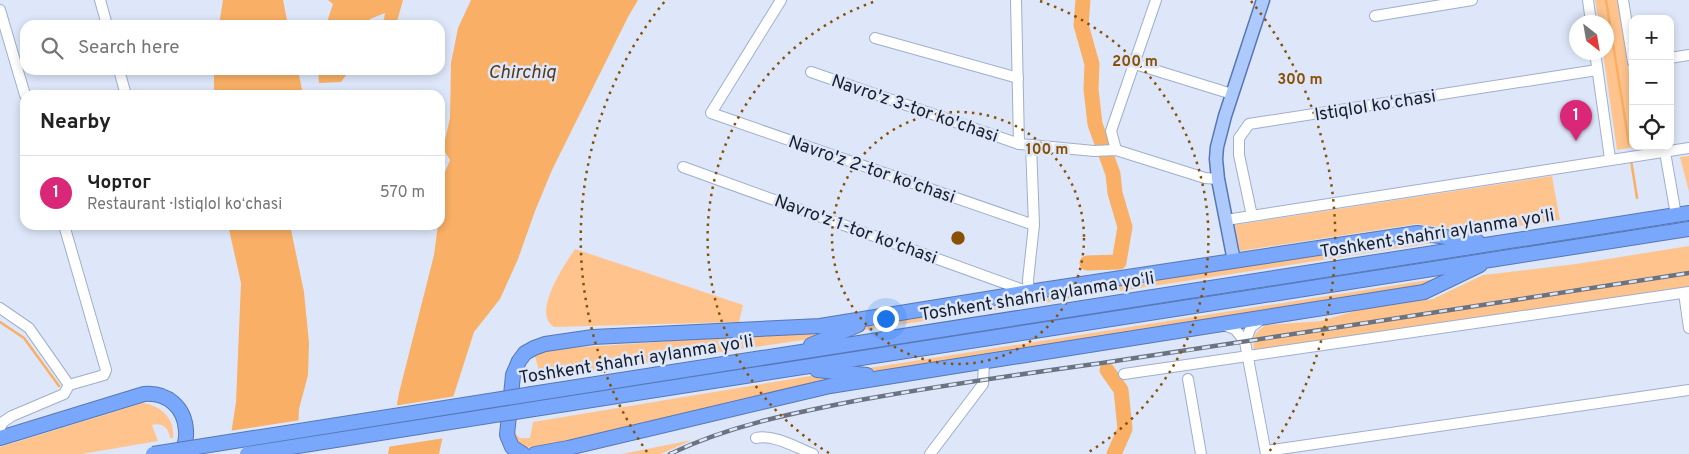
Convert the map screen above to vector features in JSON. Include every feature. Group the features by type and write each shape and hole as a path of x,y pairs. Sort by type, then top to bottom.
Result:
{"highway":[{"path":"1682,214 1681,223 1684,230"},
{"name":"Toshkent shahri aylanma yoʻli","path":"153,454 1682,214"},
{"name":"Toshkent shahri aylanma yoʻli","path":"247,454 1494,258 1684,230"},
{"path":"523,454 512,447 507,435 512,375 525,354 539,346 565,340 593,337 805,328 1417,233 1494,243"},
{"path":"535,454 568,448 830,386 1424,292 1494,258"},
{"path":"792,354 879,316"},
{"path":"796,368 888,376"},
{"path":"0,438 144,394 158,394 172,401 183,417 186,433 182,454"}],"main road":[{"path":"1234,261 1218,179 1217,147 1232,94 1263,0"}],"street":[{"path":"100,0 106,20"},
{"name":"Navro'z 2-tor ko'chasi","path":"780,0 711,113 1034,225"},
{"path":"1016,0 1019,144"},
{"path":"1114,150 1111,131 1156,0"},
{"path":"1375,16 1472,0"},
{"path":"1588,0 1590,15"},
{"path":"1623,0 1633,60"},
{"path":"0,10 24,90"},
{"path":"876,38 1018,78"},
{"path":"1674,57 1689,55"},
{"path":"1596,60 1610,159"},
{"path":"1135,64 1232,94"},
{"name":"Istiqlol koʻchasi","path":"1252,216 1239,155 1239,138 1249,124 1597,70"},
{"name":"Navro'z 3-tor ko'chasi","path":"812,72 1019,144 1031,144"},
{"path":"120,75 125,90"},
{"path":"1029,292 1028,280 1034,225 1031,144 1094,151 1114,150 1205,178 1218,179"},
{"path":"1226,220 1610,159 1647,150 1665,152 1689,148"},
{"path":"1665,152 1682,214"},
{"name":"Navro'z 1-tor ko'chasi","path":"684,167 1029,292"},
{"path":"0,428 3,422 12,416 64,394 69,385 104,375 106,370 65,230"},
{"path":"1124,374 1686,293 1689,328"},
{"path":"0,308 29,328 69,385"},
{"path":"1245,342 1254,323 1268,316"},
{"path":"1217,324 1232,327 1239,332 1245,342 1266,452 1689,390"},
{"path":"930,454 984,384 984,361"},
{"path":"1188,379 1201,454"},
{"path":"756,438 762,437 777,440 812,454"}],"shaded area":[{"path":"1595,0 1618,0 1629,73 1629,148 1617,150 1604,60 1614,60 1614,15 1598,15"},
{"path":"1689,156 1689,192 1680,157"},
{"path":"1552,176 1560,220 1480,232 1416,224 1240,251 1235,225"},
{"path":"1418,239 1433,243 859,331 879,321"},
{"path":"1689,246 1689,289 1254,352 1253,343 1255,336 1259,330 1267,325 1321,321 1358,310 1433,299 1483,275 1576,264"},
{"path":"575,249 743,305 739,322 554,327 548,320 546,311 548,300 552,288"},
{"path":"1441,278 1422,288 879,371 863,369"},
{"path":"834,330 810,339 541,378 535,356 541,351 555,349"},
{"path":"816,375 841,379 568,444 524,448 517,442 513,431 520,438 530,438 533,422"},
{"path":"143,403 156,407 166,414 172,425 173,438 170,438 168,431 162,425 156,424 152,425 158,441 82,454 0,454 0,447"},
{"path":"692,440 661,454 622,454"}],"water":[{"path":"223,0 283,0 287,20 220,20"},
{"path":"328,0 403,0 397,20 384,20 385,13 370,20 328,20 333,4"},
{"name":"Chirchiq","path":"471,0 638,0 552,170 518,259 500,299 474,332 448,413 439,454 388,454 399,393 434,255 437,230 445,230 445,172 450,160 445,152 445,140 450,118 451,63 458,28"},
{"path":"214,75 299,75 302,90 214,90"},
{"path":"318,75 346,75 341,82 319,83"},
{"path":"229,230 291,230 304,292 309,343 308,375 299,409 297,454 228,454 236,402 241,283"}],"pier":[{"path":"456,396 445,438 387,447 394,406"},
{"path":"301,420 299,454 226,454 229,431"}],"waterway":[{"path":"1083,0 1081,25 1092,64 1091,89 1095,124 1113,174 1115,193 1125,227 1119,262 1087,263"},
{"path":"1606,0 1629,144"},
{"path":"1631,160 1637,198"},
{"path":"0,322 24,338 59,386"},
{"path":"1107,370 1121,390 1125,429 1114,454"}],"railway":[{"path":"670,454 716,435 763,421 860,400 1689,273"}],"place":[{"name":"Чортог","path":"1576,141"}]}
